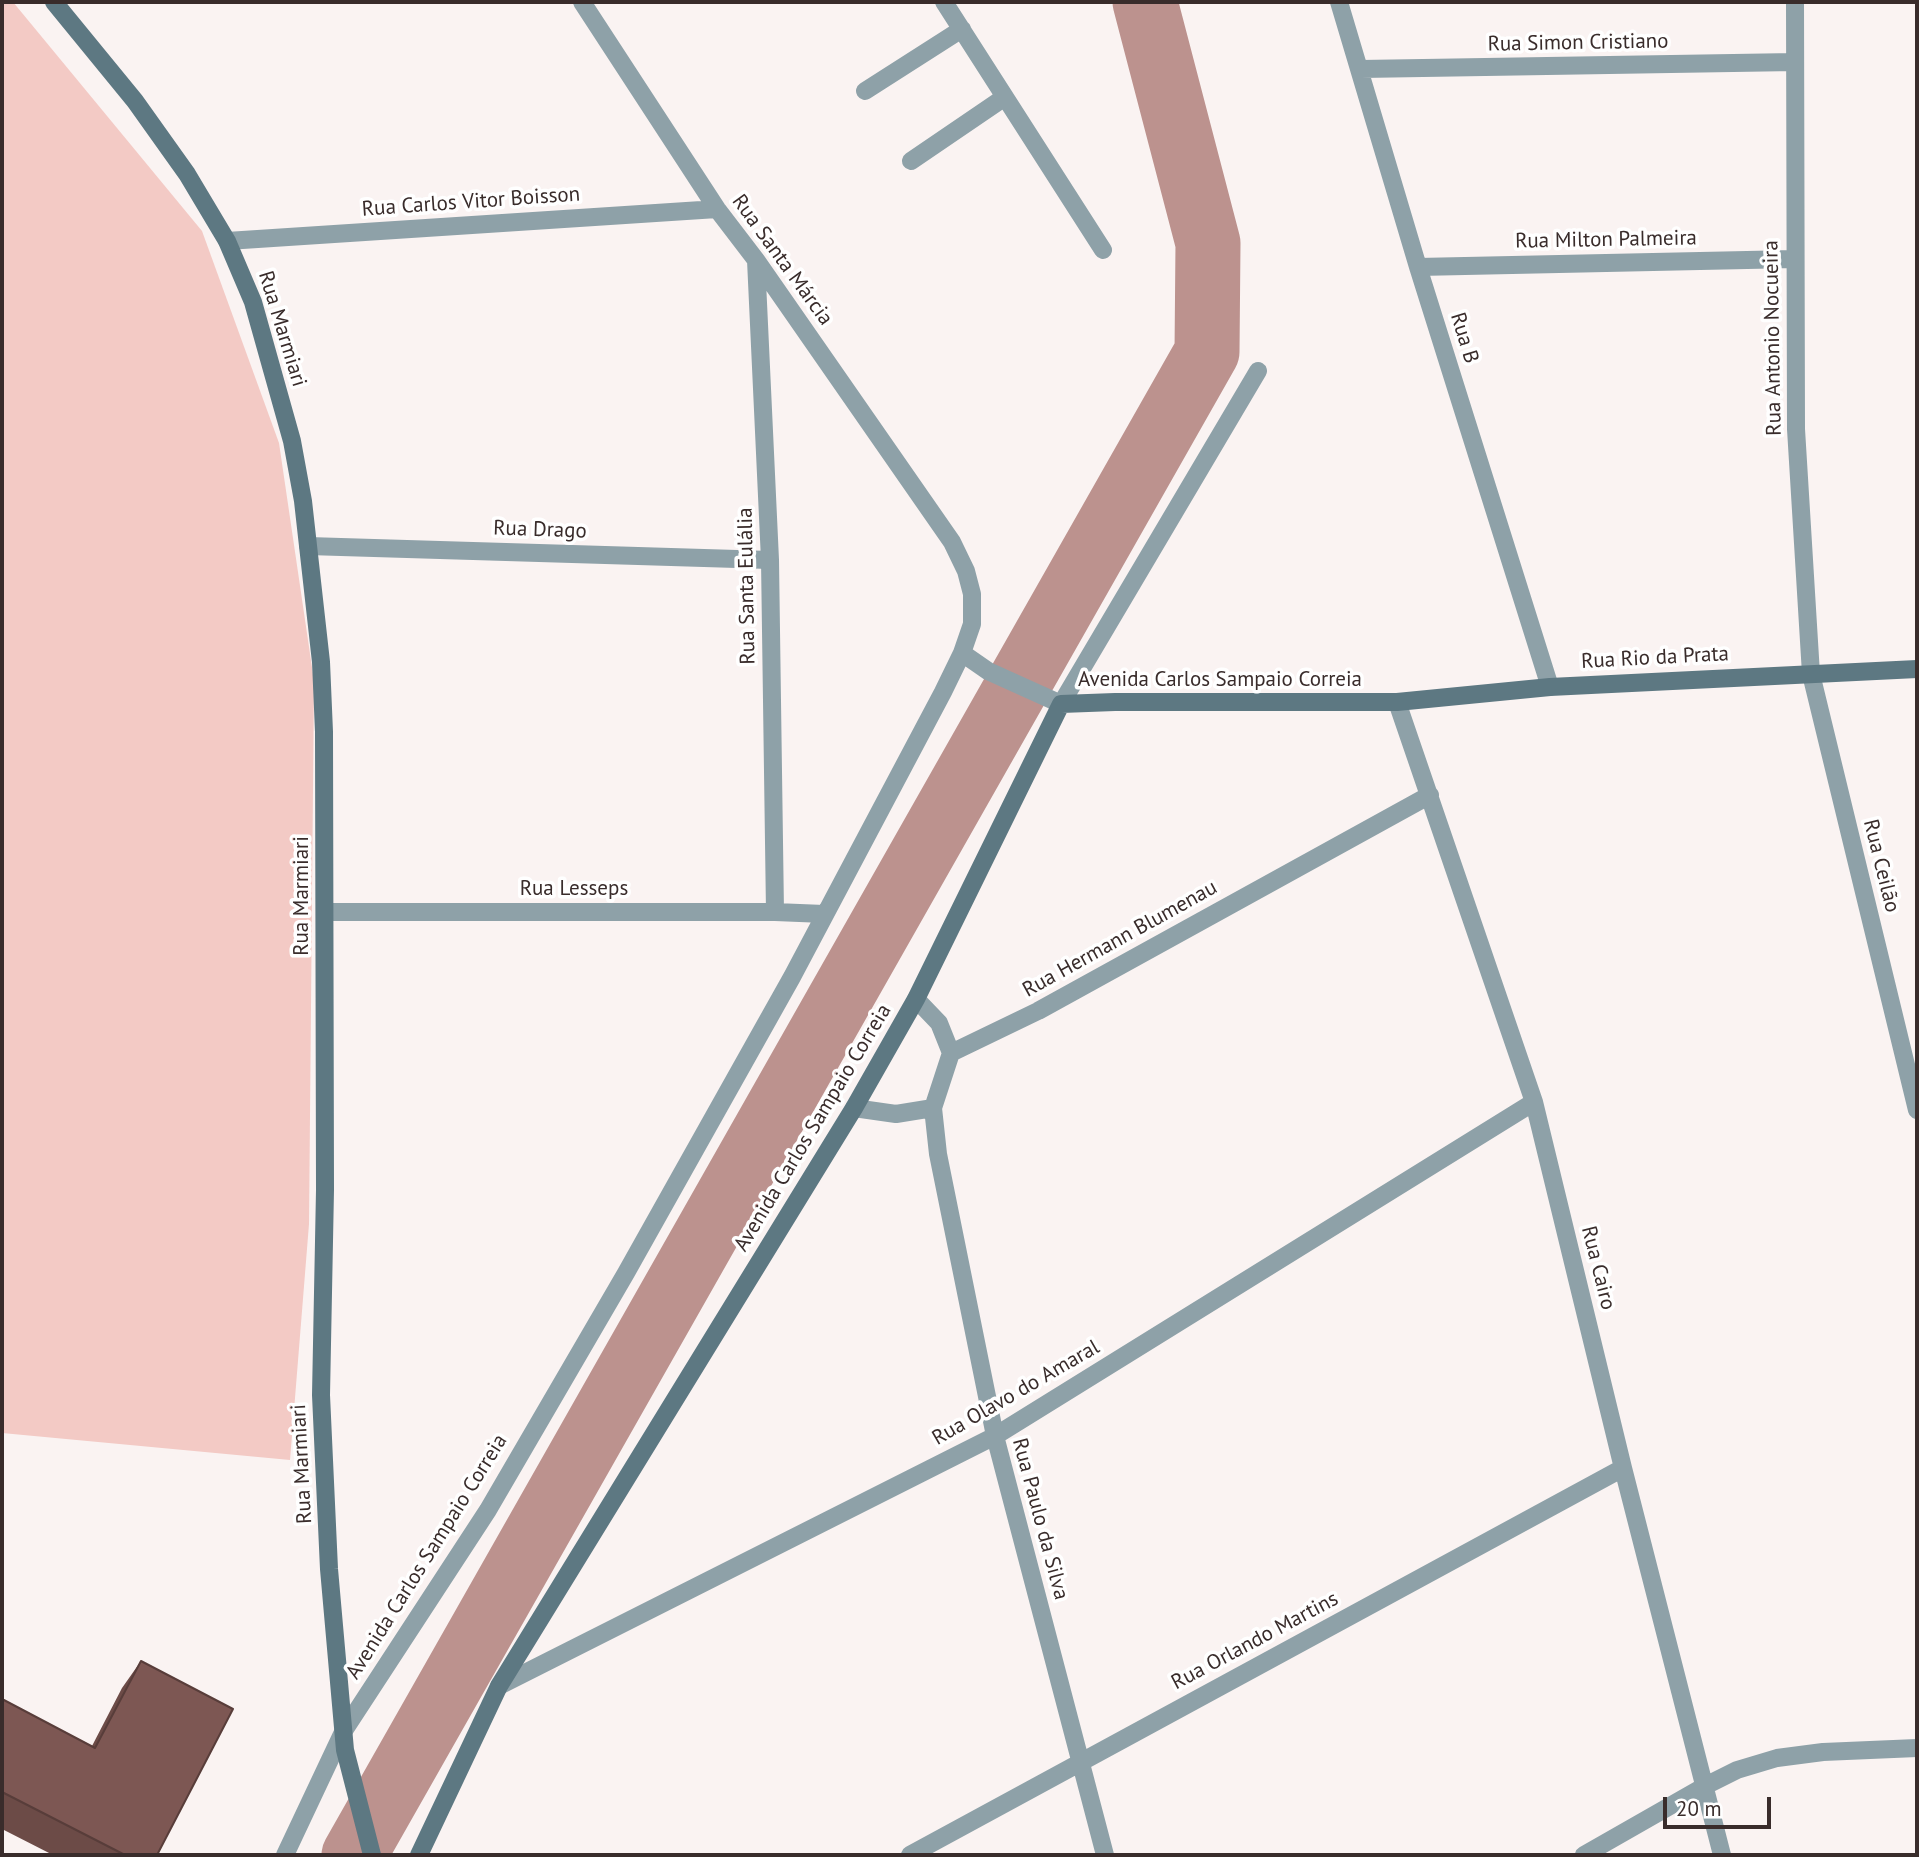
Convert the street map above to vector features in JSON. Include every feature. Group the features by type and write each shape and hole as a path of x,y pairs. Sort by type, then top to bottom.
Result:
{"street":[{"name":"Rua Marmiari","path":"54,2 135,101 172,153 227,240 253,302 292,442 309,546 321,662 325,912 325,1190 321,1395 329,1569 344,1741 372,1855"},
{"name":"Rua Santa Márcia","path":"582,2 717,209 756,260 952,542"},
{"path":"944,2 1102,250"},
{"name":"Rua B","path":"1339,2 1361,68 1418,267 1550,687"},
{"name":"Rua Antonio Nocueira","path":"1795,2 1796,429 1811,674"},
{"path":"865,92 962,29"},
{"name":"Rua Simon Cristiano","path":"1361,68 1795,62"},
{"path":"911,162 1005,97"},
{"name":"Rua Carlos Vitor Boisson","path":"227,240 717,209"},
{"name":"Rua Milton Palmeira","path":"1418,267 1794,259"},
{"name":"Rua Santa Eulália","path":"756,260 770,560 775,912"},
{"path":"962,653 988,671 1055,701 1258,371"},
{"name":"Avenida Carlos Sampaio Correia","path":"285,1855 344,1741 495,1498 626,1273 792,977 962,653 972,624 972,594 966,571 952,542"},
{"name":"Rua Drago","path":"309,546 770,560"},
{"name":"Rua Rio da Prata","path":"1397,702 1550,687 1917,669"},
{"name":"Rua Ceilão","path":"1811,674 1917,1110"},
{"name":"Avenida Carlos Sampaio Correia","path":"419,1855 499,1686 854,1108 916,999 1055,701 1397,702"},
{"name":"Rua Cairo","path":"1397,702 1534,1102 1623,1468 1722,1855"},
{"name":"Rua Hermann Blumenau","path":"951,1053 1038,1011 1430,794"},
{"name":"Rua Lesseps","path":"325,912 824,914"},
{"path":"854,1108 896,1114 933,1108 951,1053 939,1023 916,999"},
{"name":"Rua Olavo do Amaral","path":"499,1686 995,1436 1534,1102"},
{"name":"Rua Paulo da Silva","path":"933,1108 938,1154 995,1436 1105,1855"},
{"name":"Rua Orlando Martins","path":"910,1855 1623,1468"},
{"path":"1584,1855 1737,1770 1777,1758 1823,1752 1917,1748"}],"shaded area":[{"path":"2,2 13,2 202,231 279,443 314,681 309,1224 290,1460 2,1433"}],"building":[{"path":"141,1661 233,1709 157,1855 125,1855 2,1792 2,1699 95,1748"}],"waterway":[{"path":"354,1855 1207,352 1208,243 1145,2"}]}
